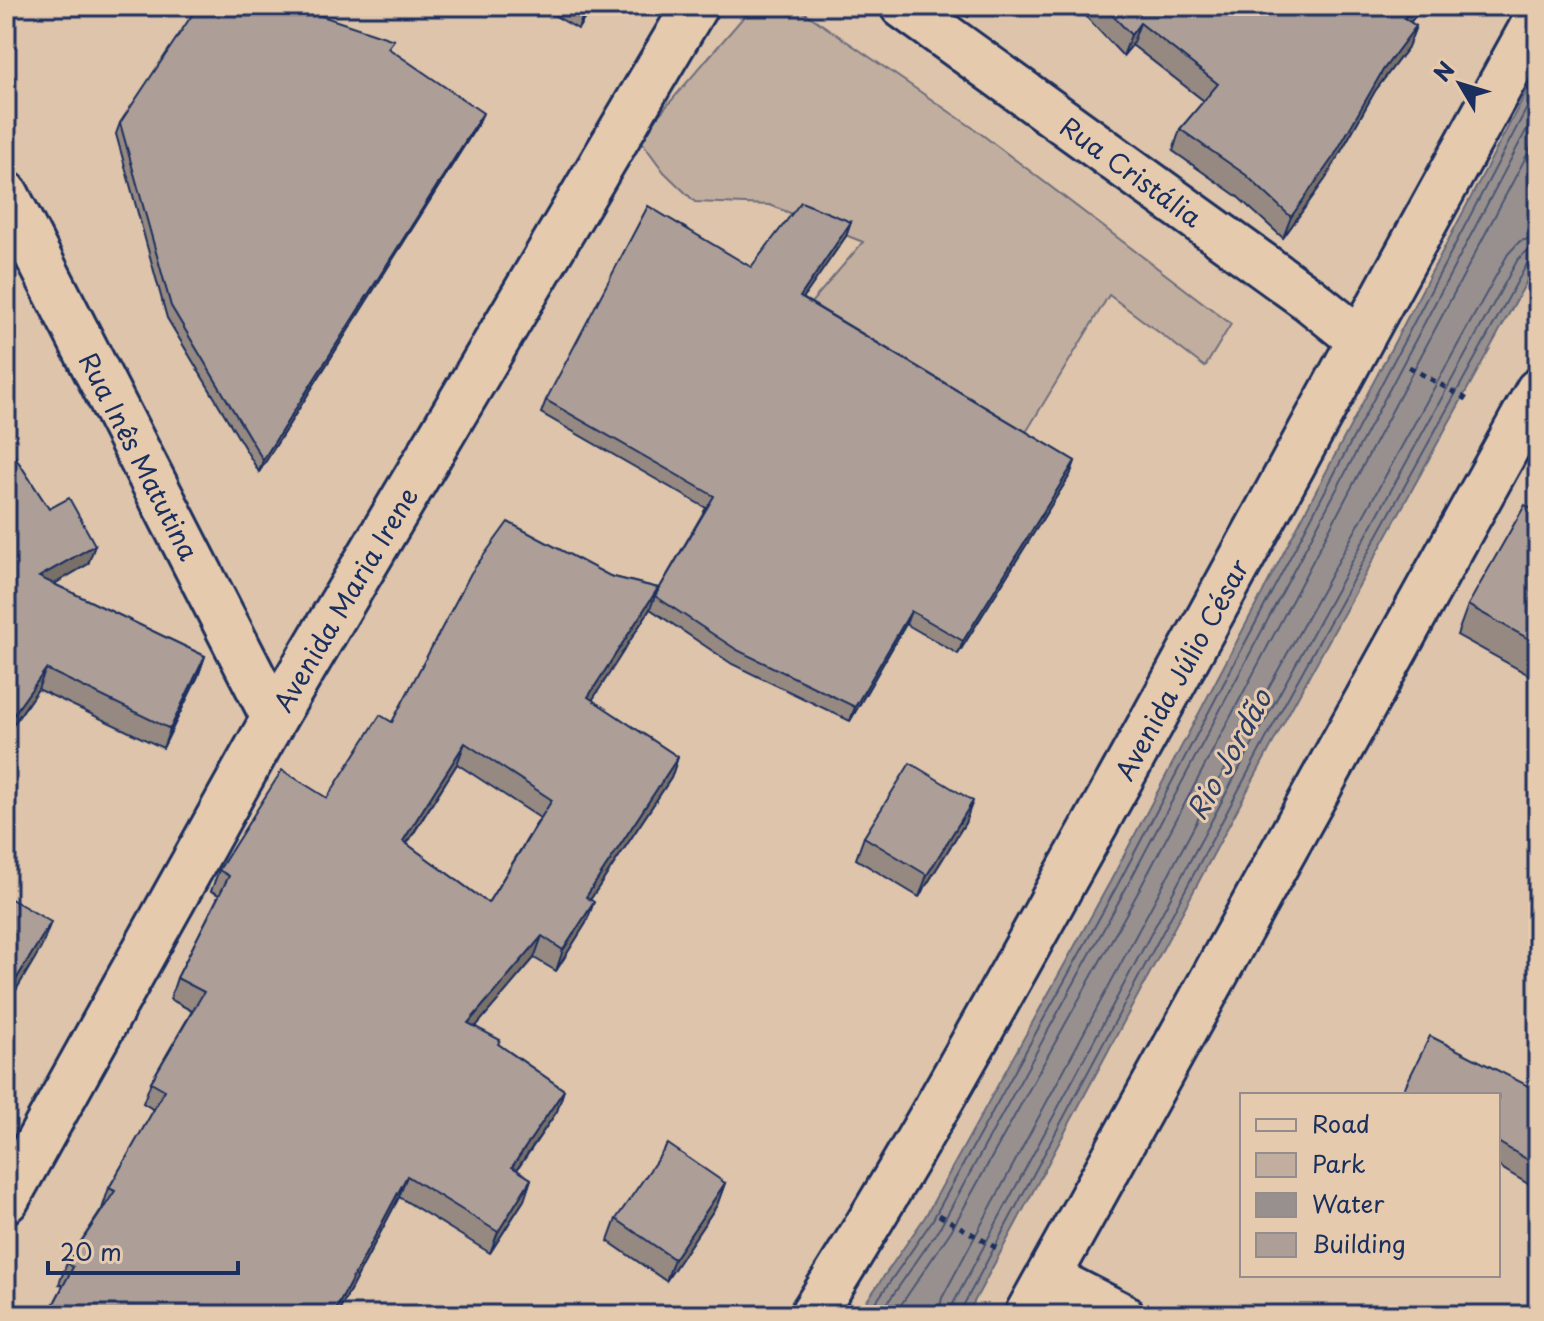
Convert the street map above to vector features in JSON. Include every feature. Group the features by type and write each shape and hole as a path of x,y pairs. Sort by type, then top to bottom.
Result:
{"street":[{"name":"Avenida Maria Irene","path":"6,1200 274,718 695,6"},
{"name":"Rua Cristália","path":"903,6 1378,349"},
{"name":"Avenida Júlio César","path":"812,1315 872,1222 1118,784 1378,349 1538,17"},
{"name":"Rua Inês Matutina","path":"6,194 274,718"},
{"path":"1027,1315 1538,391"},
{"path":"1049,1278 1121,1315"}],"path":[{"path":"1378,349 1479,406"},
{"path":"931,1210 1009,1255"}],"green space":[{"path":"753,6 795,6 976,130 1231,324 1205,367 1109,295 1025,434 810,304 863,242 770,205 695,202 664,172 639,138"}],"water":[{"name":"Rio Jordão","path":"1538,70 1538,261 1291,709 967,1315 857,1315 925,1217 1110,882"}],"building":[{"path":"198,6 292,6 394,40 388,48 483,113 263,460 171,306 120,123"},
{"path":"1104,6 1414,6 1404,18 1416,26 1383,70 1334,156 1291,217 1246,175 1180,129 1218,84 1140,23 1131,35"},
{"path":"801,202 851,222 800,297 1075,461 963,641 911,611 855,707 737,650 655,596 714,496 546,400 648,206 751,267"},
{"path":"6,443 49,509 69,498 95,545 39,577 205,656 170,729 46,669 6,725"},
{"path":"1525,505 1538,513 1538,644 1468,605"},
{"path":"508,522 610,576 658,588 588,697 678,757 586,897 594,902 563,950 542,936 468,1023 500,1040 498,1044 564,1090 512,1167 531,1179 498,1232 407,1176 333,1315 48,1315 73,1267 67,1263 115,1191 109,1188 165,1090 151,1082 204,992 177,978 229,876 219,870 282,770 327,798 380,715 392,722 471,573","holes":["465,743 552,800 488,903 403,841"]},
{"path":"910,763 973,801 927,875 864,837"},
{"path":"6,896 51,922 6,996"},
{"path":"1430,1036 1538,1091 1538,1166 1500,1143 1500,1093 1402,1093"},
{"path":"668,1144 725,1183 674,1259 616,1219"}]}
